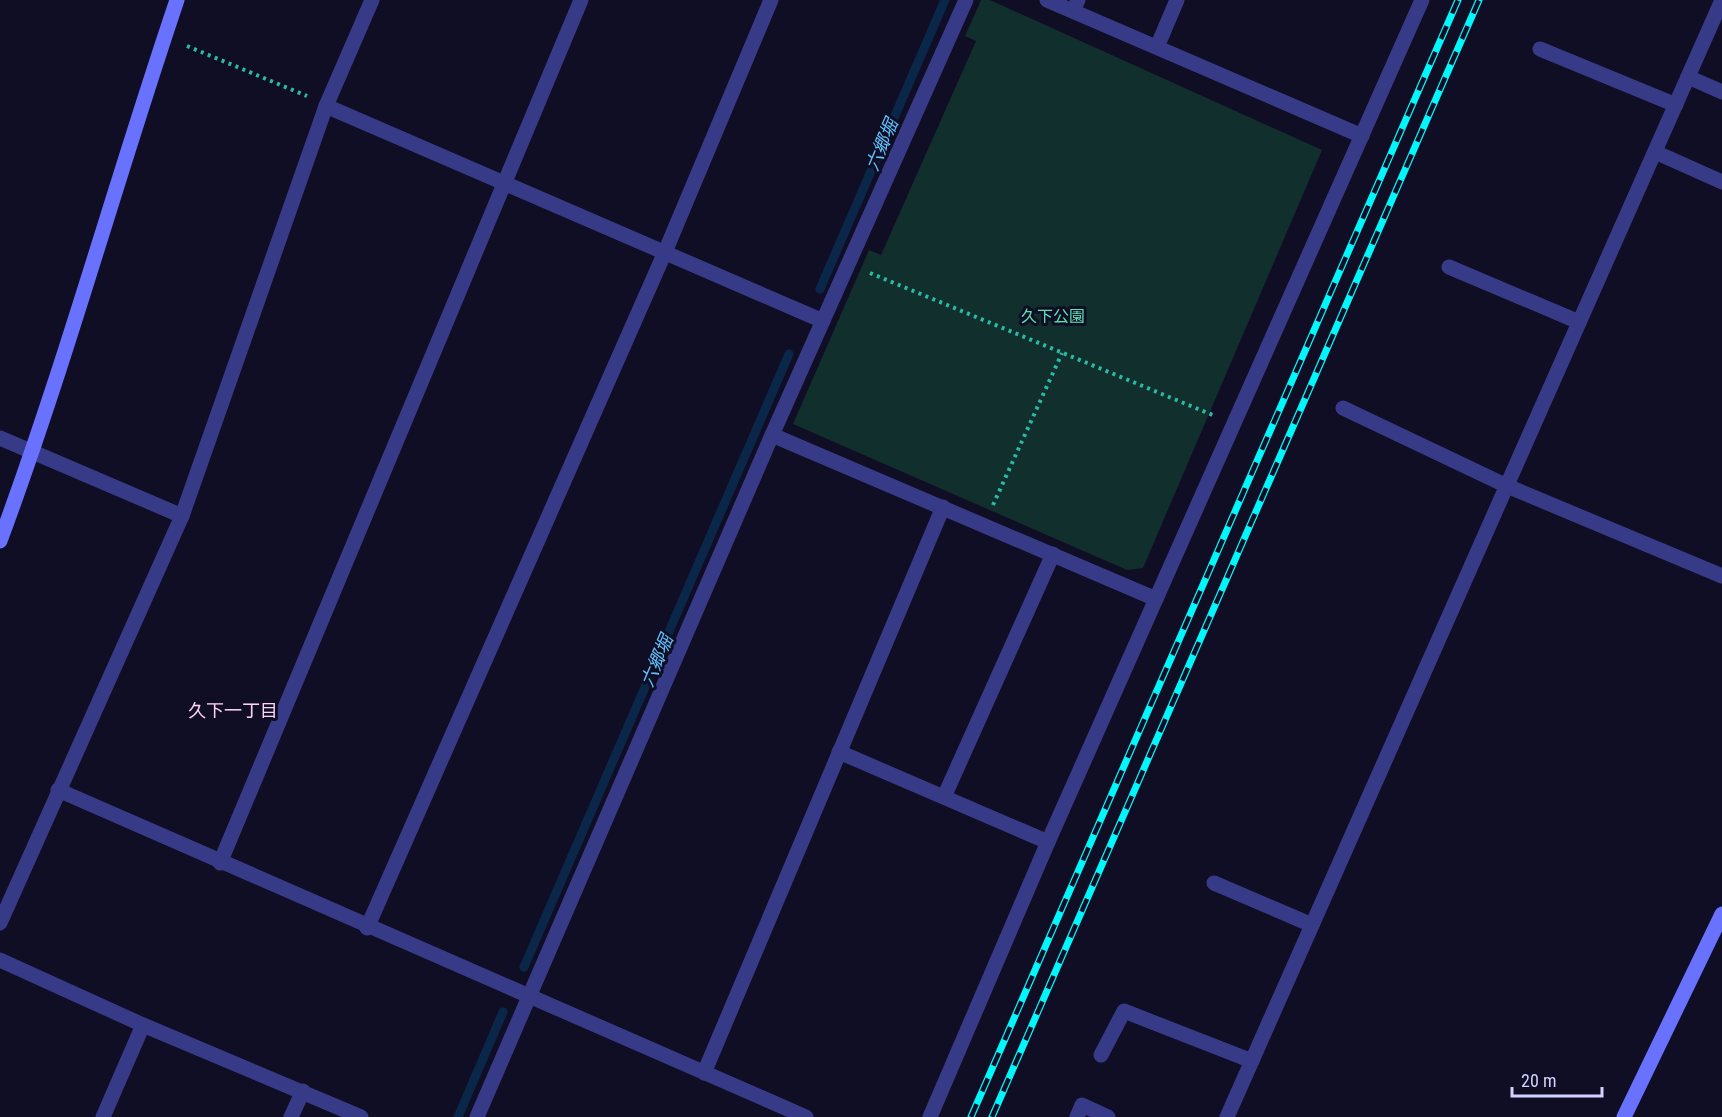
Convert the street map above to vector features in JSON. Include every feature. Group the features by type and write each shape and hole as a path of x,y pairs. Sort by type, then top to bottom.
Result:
{"street":[{"path":"0,541 32,454 177,0"},
{"path":"0,922 182,516 326,106 372,0"},
{"path":"220,863 581,0"},
{"path":"368,928 665,252 771,0"},
{"path":"477,1117 772,435 966,0"},
{"path":"1047,0 1076,6 1156,47 1362,136"},
{"path":"1156,47 1176,0"},
{"path":"930,1117 1048,842 1422,0"},
{"path":"1227,1117 1722,0"},
{"path":"1540,49 1676,105"},
{"path":"1688,77 1722,92"},
{"path":"326,106 824,321"},
{"path":"1655,152 1722,182"},
{"path":"1449,267 1579,322"},
{"path":"1343,408 1507,486 1722,576"},
{"path":"772,435 1156,599"},
{"path":"0,438 32,454 182,516"},
{"path":"704,1073 943,507"},
{"path":"944,797 1053,554"},
{"path":"840,752 1048,842"},
{"path":"58,790 368,928 806,1117"},
{"path":"1214,883 1312,925"},
{"path":"1624,1117 1722,914"},
{"path":"0,960 143,1025 361,1117"},
{"path":"1101,1055 1124,1011 1252,1061"},
{"path":"103,1117 143,1025"},
{"path":"291,1117 303,1091"},
{"path":"1077,1117 1082,1106 1108,1117"}],"path":[{"path":"187,46 326,106"},
{"path":"861,269 1216,416"},
{"path":"990,510 1062,353"}],"green space":[{"name":"久下公園","path":"981,0 990,0 1322,150 1143,568 1127,570 793,424 869,250 881,255 976,41 965,36"}],"waterway":[{"name":"六郷堀","path":"820,289 945,0"},
{"name":"六郷堀","path":"524,967 789,354"},
{"name":"六郷堀","path":"458,1117 503,1012"}],"railway":[{"path":"971,1117 1458,0"},
{"path":"992,1117 1479,0"}],"district":[{"name":"久下一丁目","path":"233,711"}]}
